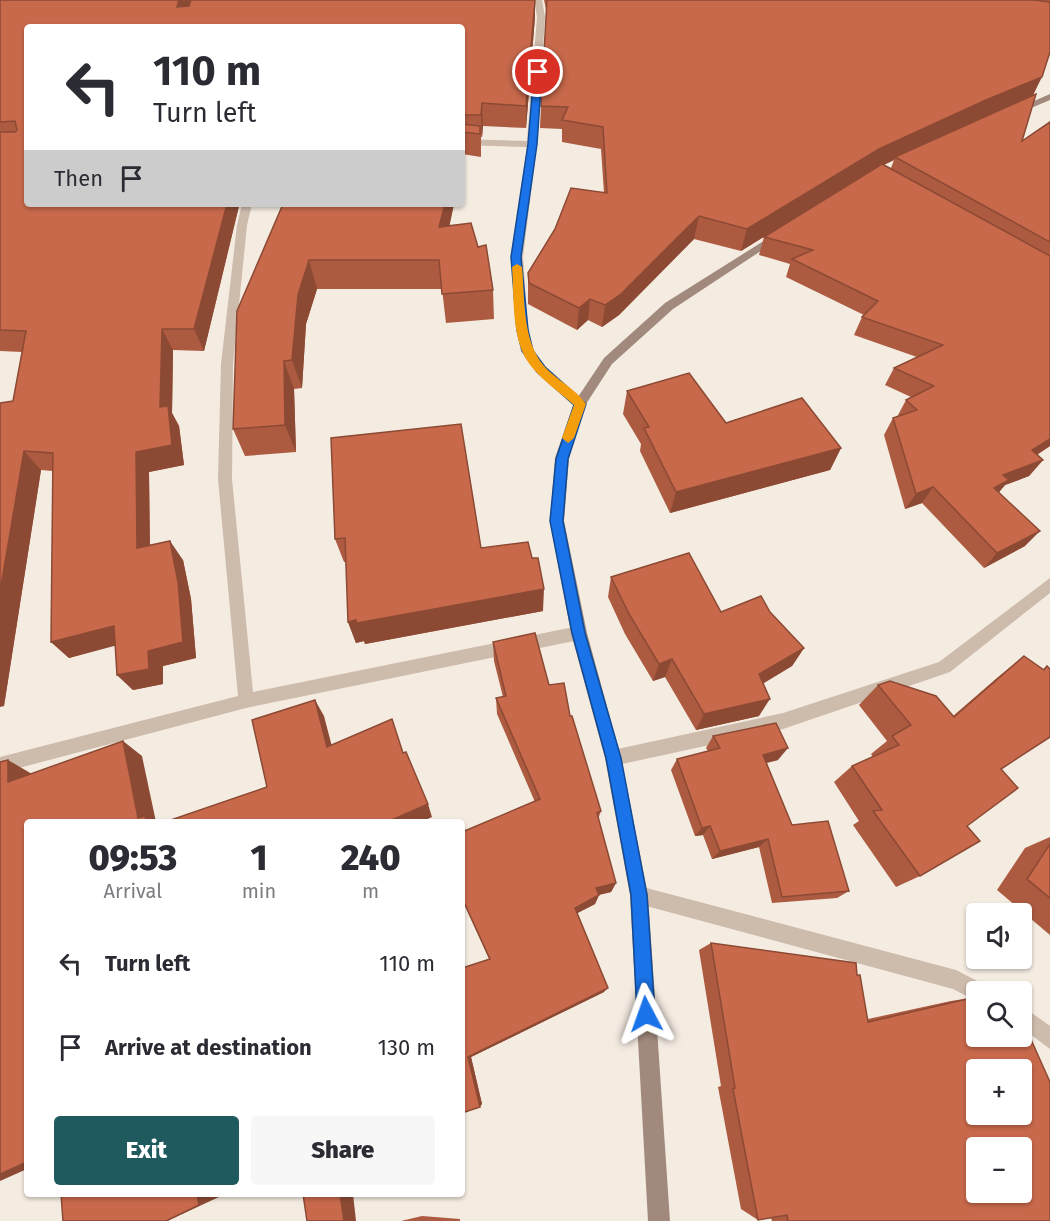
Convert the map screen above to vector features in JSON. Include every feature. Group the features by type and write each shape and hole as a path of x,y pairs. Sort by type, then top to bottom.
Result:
{"main road":[{"path":"999,118 1050,97"},
{"path":"659,1221 639,895 613,758 579,633 557,521 562,459 580,404 608,361 669,306 794,224"}],"street":[{"path":"538,0 541,17 532,144 516,257 522,330 528,351 541,369 580,404"},
{"path":"465,142 532,144"},
{"path":"246,207 242,225 227,364 225,479 246,701"},
{"path":"613,758 783,721 944,667 1050,584"},
{"path":"0,765 246,701 579,633"},
{"path":"639,895 956,980 966,985"},
{"path":"1032,1024 1050,1039"}],"building":[{"path":"0,0 179,0 177,7 189,6 191,0 535,0 526,106 482,103 481,115 465,115 465,24 24,24 24,207 226,207 194,329 162,329 160,407 168,406 172,445 136,452 137,548 170,541 178,582 183,642 148,651 149,669 117,675 114,626 51,642 53,453 24,451 0,592 0,403 13,401 26,331 0,330 0,132 17,130 15,121 0,122"},
{"path":"547,0 1034,0 1050,2 1050,52 1042,77 879,149 747,229 699,216 621,294 605,305 590,299 579,308 529,283 528,273 555,229 571,188 607,193 603,127 562,120 568,107 541,106"},
{"path":"1036,94 1022,141 1050,122 1050,242 895,157"},
{"path":"465,124 480,126 480,134 465,132"},
{"path":"882,164 1050,256 1050,439 1032,450 1043,460 1003,475 1009,480 994,488 1040,531 997,553 933,487 916,494 893,418 917,410 906,400 934,386 894,368 943,345 862,317 878,301 792,259 813,250 764,237"},
{"path":"282,207 444,207 439,227 471,223 478,247 486,245 493,290 442,294 439,260 309,260 298,295 292,360 284,361 285,425 233,429 237,311"},
{"path":"689,373 726,423 802,398 841,448 676,492 644,428 649,427 627,391"},
{"path":"461,424 481,548 528,542 532,558 538,558 544,589 357,623 356,620 348,622 345,538 335,539 331,438"},
{"path":"689,553 721,612 761,596 770,612 804,648 759,674 770,699 704,714 672,659 659,664 629,614 611,577"},
{"path":"535,633 549,685 564,683 570,716 572,716 601,811 597,813 616,883 596,888 599,895 575,908 608,988 468,1057 480,1107 465,1112 465,967 490,959 465,905 465,831 540,799 496,698 506,696 493,642"},
{"path":"1024,656 1044,670 1047,666 1050,669 1050,737 1001,769 1018,788 967,826 980,841 920,876 873,811 882,810 852,766 899,745 892,736 911,725 878,685 890,681 936,696 954,717"},
{"path":"315,700 327,747 392,719 403,753 406,752 428,804 394,819 174,819 267,787 252,720"},
{"path":"776,723 788,748 763,755 792,825 828,821 849,891 782,897 768,839 720,851 710,826 702,828 677,759 720,748 713,736"},
{"path":"123,741 138,818 145,816 146,819 24,819 24,1163 0,1174 0,762 8,760 8,782"},
{"path":"1050,844 1050,898 1027,879"},
{"path":"711,943 856,963 868,1022 966,999 966,1047 1032,1047 1032,1042 1050,1082 1050,1221 788,1221 787,1215 758,1220 733,1089 735,1088"},
{"path":"61,1197 198,1197 199,1205 166,1221 63,1221"},
{"path":"303,1197 340,1197 344,1221 307,1221"}],"slow traffic":[{"path":"517,267 522,330 528,351 541,369 580,404 568,438"}],"route":[{"path":"538,72 532,144 516,257 522,330 528,351 541,369 580,404 562,459 557,521 579,633 613,758 639,895 646,1014"}]}
